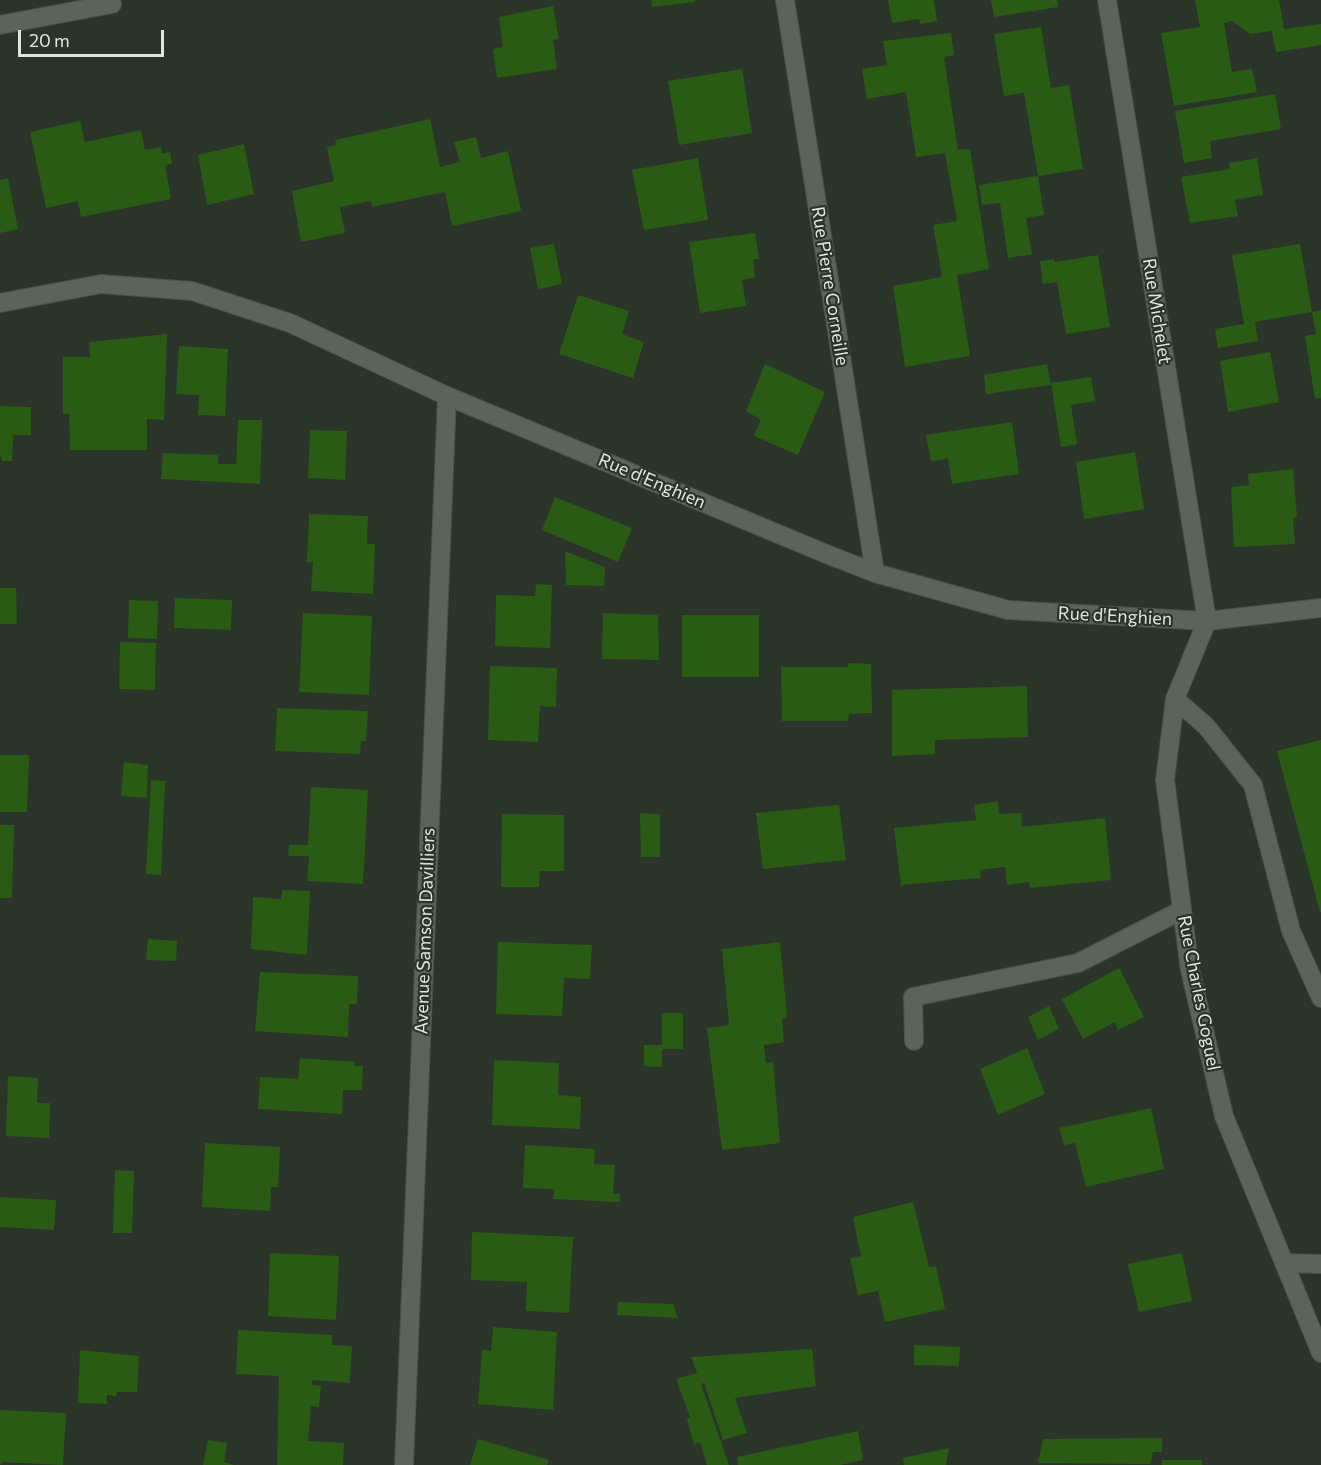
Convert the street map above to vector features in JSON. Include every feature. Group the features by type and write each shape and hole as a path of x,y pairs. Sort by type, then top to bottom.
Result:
{"street":[{"name":"Rue Pierre Corneille","path":"785,0 875,573"},
{"name":"Rue Michelet","path":"1107,0 1207,621"},
{"path":"0,25 112,4"},
{"name":"Rue d'Enghien","path":"0,303 101,284 192,291 291,323 447,396 875,573 1008,610 1207,621 1321,608"},
{"name":"Avenue Samson Davilliers","path":"404,1465 447,396"},
{"name":"Rue Charles Goguel","path":"1207,621 1175,699 1165,780 1190,970 1224,1116 1321,1353"},
{"path":"1175,699 1214,734 1253,785 1291,931 1321,998"},
{"path":"914,1041 913,997 1078,963 1182,910"},
{"path":"1284,1263 1321,1264"}],"building":[{"path":"651,0 695,0 695,2 652,7"},
{"path":"888,0 934,0 937,21 920,24 919,19 892,23"},
{"path":"991,0 1057,0 1058,7 994,17"},
{"path":"1195,0 1279,0 1284,29 1321,24 1321,45 1276,52 1272,31 1250,34 1232,21 1224,23 1232,72 1252,69 1257,92 1174,106 1161,33 1200,27"},
{"path":"553,6 559,39 553,40 557,69 497,78 493,49 503,47 499,17"},
{"path":"1041,27 1051,88 1069,85 1083,169 1038,176 1024,93 1004,96 994,34"},
{"path":"951,33 954,55 944,57 958,150 970,149 989,269 957,275 970,356 905,367 893,286 942,277 933,225 957,221 945,153 916,157 906,92 867,99 862,69 887,65 883,41"},
{"path":"742,69 752,133 679,145 668,81"},
{"path":"1275,94 1281,129 1210,141 1212,158 1184,163 1175,111"},
{"path":"430,119 440,167 460,162 454,142 476,137 481,158 508,151 521,211 452,226 445,192 372,207 371,201 340,207 345,233 301,242 292,191 334,181 327,147 336,145 335,140"},
{"path":"80,121 85,142 141,130 145,150 161,147 162,154 170,152 172,164 165,165 171,199 81,217 78,201 46,208 30,132"},
{"path":"244,144 254,194 207,205 198,155"},
{"path":"698,158 708,220 644,230 632,170"},
{"path":"1257,158 1263,195 1235,200 1238,216 1190,223 1181,177 1230,169 1229,163"},
{"path":"1038,176 1044,215 1026,218 1032,254 1008,258 1000,203 982,205 979,185"},
{"path":"8,178 18,229 0,233 0,180"},
{"path":"755,233 759,259 753,259 755,277 742,280 746,306 700,313 689,242"},
{"path":"554,244 562,284 538,289 530,248"},
{"path":"1300,244 1312,312 1255,322 1258,341 1218,348 1215,329 1244,324 1232,255"},
{"path":"1098,255 1110,327 1066,334 1057,282 1043,284 1040,261 1054,259 1055,262"},
{"path":"578,295 629,311 622,334 644,342 633,378 559,354"},
{"path":"1321,310 1321,398 1315,399 1305,336 1316,334 1312,312"},
{"path":"167,334 164,420 147,419 147,450 70,450 69,414 63,414 63,357 90,357 89,342"},
{"path":"179,346 228,349 225,416 198,415 199,395 176,394"},
{"path":"1270,352 1279,402 1228,412 1220,361"},
{"path":"765,364 825,392 798,455 754,436 761,420 746,411"},
{"path":"1047,364 1051,385 986,394 984,375"},
{"path":"1091,377 1095,401 1071,405 1077,444 1061,447 1051,383"},
{"path":"0,406 31,407 31,435 13,435 12,461 2,461 0,454"},
{"path":"238,420 262,420 260,484 161,479 163,453 218,455 218,464 236,464"},
{"path":"1012,422 1019,474 952,484 948,459 931,461 926,435"},
{"path":"310,430 347,431 345,480 308,478"},
{"path":"1135,452 1144,509 1084,519 1076,462"},
{"path":"1293,469 1297,517 1293,518 1295,544 1234,547 1231,487 1249,485 1248,474"},
{"path":"555,497 632,528 618,562 542,530"},
{"path":"309,514 368,516 367,544 375,544 373,594 311,591 313,562 307,562"},
{"path":"565,551 605,567 604,586 566,585"},
{"path":"536,584 552,585 550,648 495,646 496,595 535,596"},
{"path":"0,588 16,588 17,624 0,624"},
{"path":"175,598 232,600 231,630 174,628"},
{"path":"129,600 158,601 157,639 128,638"},
{"path":"303,613 372,616 369,695 299,692"},
{"path":"603,613 658,615 659,660 602,659"},
{"path":"682,615 759,615 759,677 682,677"},
{"path":"120,642 156,643 155,690 119,689"},
{"path":"848,663 871,664 872,713 849,714 848,721 782,721 781,667 848,667"},
{"path":"490,666 557,668 556,707 540,706 538,742 488,740"},
{"path":"1027,686 1028,737 935,740 935,754 892,756 892,690"},
{"path":"277,708 368,711 366,741 361,741 360,754 275,751"},
{"path":"1321,740 1321,912 1320,912 1277,751"},
{"path":"0,755 29,755 27,812 0,812"},
{"path":"124,762 148,765 147,798 121,796"},
{"path":"151,780 165,781 161,875 146,874"},
{"path":"311,787 368,790 363,884 307,881 309,856 288,856 289,845 308,845"},
{"path":"998,801 999,814 1021,813 1022,827 1105,818 1111,880 1030,888 1029,882 1007,885 1005,867 980,870 981,878 901,885 894,828 976,820 974,805"},
{"path":"839,805 846,860 763,869 756,813"},
{"path":"640,813 660,814 660,857 641,857"},
{"path":"502,814 564,815 564,871 540,871 539,887 501,887"},
{"path":"0,825 14,825 12,898 0,898"},
{"path":"282,890 310,891 307,955 251,949 253,897 281,899"},
{"path":"148,939 177,941 176,961 146,960"},
{"path":"498,942 592,945 590,979 564,978 562,1016 496,1014"},
{"path":"780,942 787,1017 782,1020 784,1042 764,1045 766,1063 773,1062 780,1143 722,1150 707,1028 729,1025 722,949"},
{"path":"1119,968 1144,1017 1118,1030 1115,1022 1083,1039 1062,999"},
{"path":"260,972 358,976 357,1004 349,1004 348,1037 255,1031"},
{"path":"1049,1006 1059,1029 1038,1040 1028,1017"},
{"path":"662,1013 683,1013 683,1049 662,1049 662,1067 644,1066 644,1045 662,1045"},
{"path":"1027,1048 1045,1094 998,1115 980,1069"},
{"path":"300,1058 355,1062 355,1066 363,1066 362,1090 343,1090 342,1114 258,1109 260,1077 298,1079"},
{"path":"494,1060 559,1063 558,1095 581,1097 580,1129 492,1125"},
{"path":"8,1076 38,1078 37,1103 50,1103 49,1138 6,1136"},
{"path":"1151,1108 1164,1169 1086,1187 1075,1143 1064,1145 1059,1128"},
{"path":"205,1143 280,1147 278,1187 271,1187 270,1211 202,1207"},
{"path":"525,1145 595,1149 594,1164 615,1165 613,1194 620,1194 620,1202 553,1199 554,1189 523,1188"},
{"path":"115,1170 134,1171 132,1233 113,1233"},
{"path":"0,1197 56,1200 54,1230 0,1227"},
{"path":"913,1202 929,1267 936,1266 945,1309 885,1322 878,1291 858,1295 850,1258 861,1256 853,1217"},
{"path":"472,1232 573,1237 569,1313 526,1311 527,1282 471,1280"},
{"path":"270,1253 339,1256 336,1320 268,1316"},
{"path":"1182,1253 1192,1301 1139,1312 1128,1264"},
{"path":"618,1302 673,1304 678,1318 617,1315"},
{"path":"493,1327 557,1332 553,1410 478,1404 482,1350 491,1351"},
{"path":"238,1330 332,1335 332,1345 352,1346 350,1383 312,1380 312,1385 321,1386 319,1407 311,1406 308,1441 344,1443 343,1465 277,1465 279,1376 236,1374"},
{"path":"914,1345 960,1347 959,1366 914,1365"},
{"path":"812,1349 816,1386 735,1398 747,1433 723,1440 704,1383 701,1384 729,1465 707,1465 700,1442 694,1445 687,1419 690,1417 676,1379 697,1373 691,1357"},
{"path":"80,1350 139,1356 137,1392 117,1392 116,1396 107,1395 107,1404 78,1403"},
{"path":"0,1410 66,1413 63,1465 2,1462 0,1465"},
{"path":"858,1431 863,1460 840,1465 738,1465 737,1457"},
{"path":"1162,1438 1162,1452 1153,1452 1150,1464 1038,1463 1043,1439"},
{"path":"478,1439 549,1460 547,1465 470,1465"},
{"path":"208,1440 227,1443 224,1462 234,1465 203,1465"},
{"path":"949,1448 946,1465 904,1465 903,1458"},
{"path":"1162,1460 1202,1460 1202,1465 1162,1465"}]}
